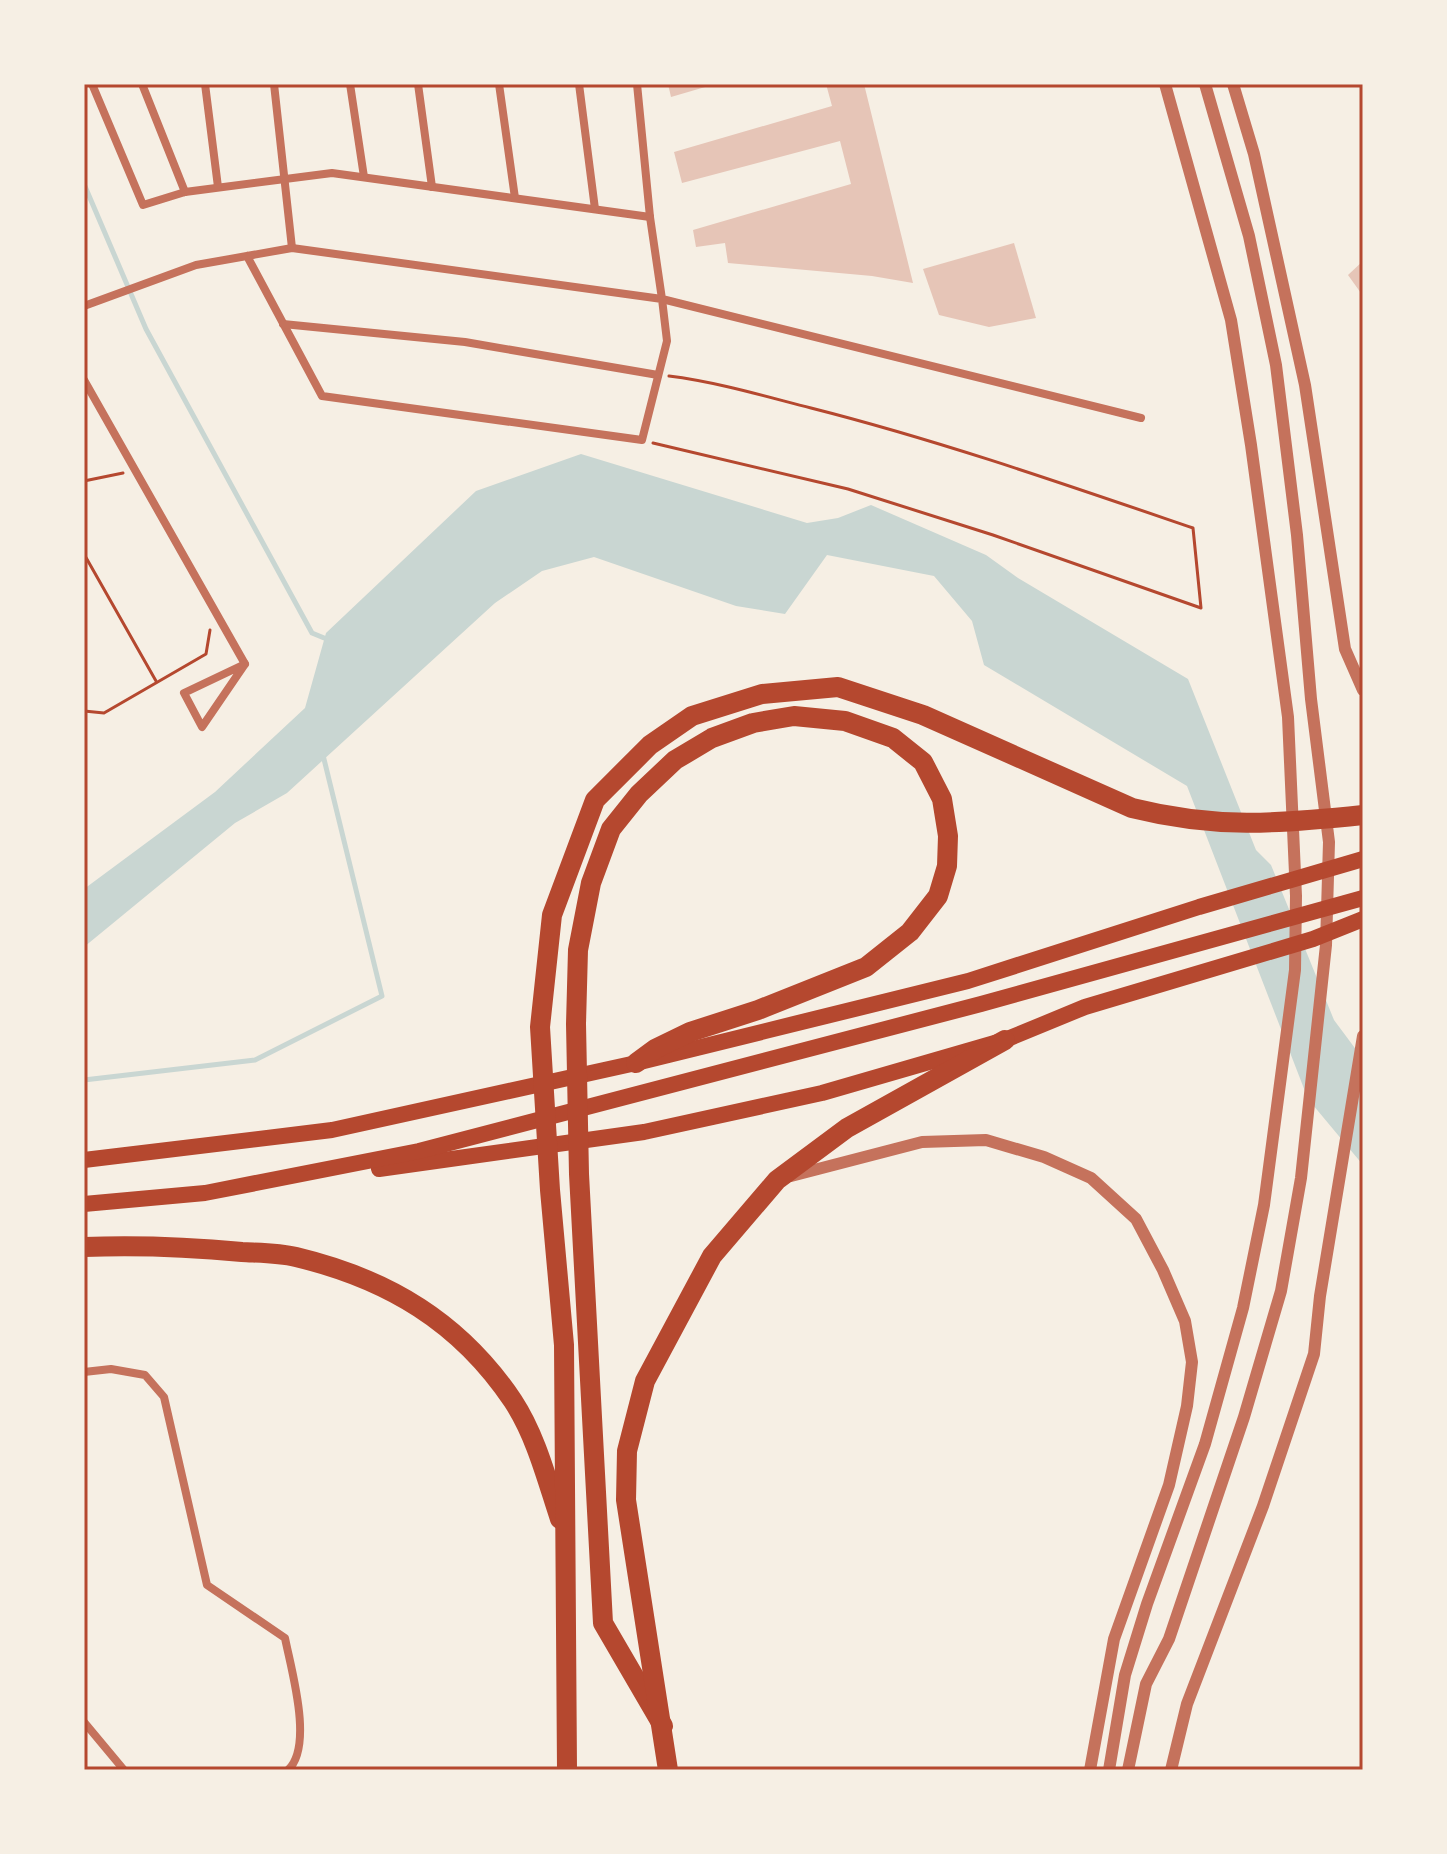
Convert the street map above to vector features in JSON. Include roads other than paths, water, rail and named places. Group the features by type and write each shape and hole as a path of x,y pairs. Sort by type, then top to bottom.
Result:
{"highway":[{"path":"567,1770 564,1345 552,1218 540,1027 552,915 595,800 650,745 692,716 762,694 838,687 923,715 1132,808 1154,814 1220,824 1262,825 1363,815"},
{"path":"636,1063 655,1049 690,1032 758,1010 866,967 910,932 938,896 947,866 948,836 942,799 923,762 893,738 845,721 794,716 739,728 712,738 675,760 639,794 611,829 591,883 578,950 576,1024 581,1212 603,1623 663,1726"},
{"path":"668,1770 626,1500 627,1451 645,1381 712,1256 777,1180 847,1128 1005,1040"},
{"path":"84,1247 138,1245 294,1256 366,1279 423,1308 477,1354 515,1403 539,1455 567,1540"}],"main road":[{"path":"84,1160 332,1130 636,1063 968,981 1199,907 1363,859"},
{"path":"205,1193 419,1151 981,1004 1363,898"},
{"path":"84,1204 205,1193 644,1132 822,1093 1005,1040 1085,1007 1313,939 1363,919"}],"street":[{"path":"92,84 143,205 185,192 332,173 650,217"},
{"path":"142,84 185,192"},
{"path":"205,84 218,187"},
{"path":"274,84 292,248"},
{"path":"350,84 364,177"},
{"path":"418,84 432,187"},
{"path":"499,84 515,198"},
{"path":"579,84 595,209"},
{"path":"247,256 322,396 642,440 667,341 650,217 637,84"},
{"path":"1109,1770 1125,1675 1147,1604 1205,1444 1243,1308 1264,1205 1295,970 1296,896 1288,717 1251,445 1231,320 1165,84"},
{"path":"1128,1770 1146,1684 1169,1639 1244,1417 1281,1291 1301,1178 1326,945 1329,842 1276,365 1249,236 1205,84"},
{"path":"1233,84 1254,154 1305,385 1345,649 1363,690"},
{"path":"84,306 196,265 292,248 662,299 1141,418"},
{"path":"283,324 465,342 658,375"},
{"path":"84,380 245,664"},
{"path":"245,664 228,689 202,727 184,693 245,664"},
{"path":"1313,939 1363,927"},
{"path":"1171,1770 1187,1704 1263,1506 1314,1354 1320,1296 1363,1036"},
{"path":"777,1180 922,1142 986,1140 1044,1157 1091,1178 1136,1219 1185,1321 1192,1362 1187,1406 1169,1485 1114,1639 1090,1770"},
{"path":"84,1372 111,1369 145,1375 164,1397 207,1585 285,1638 302,1719 295,1764 288,1770"},
{"path":"84,1722 124,1770"}],"waterway":[{"path":"84,184 146,329 312,633 329,640"},
{"path":"84,1080 255,1060 382,996 323,755"}]}
